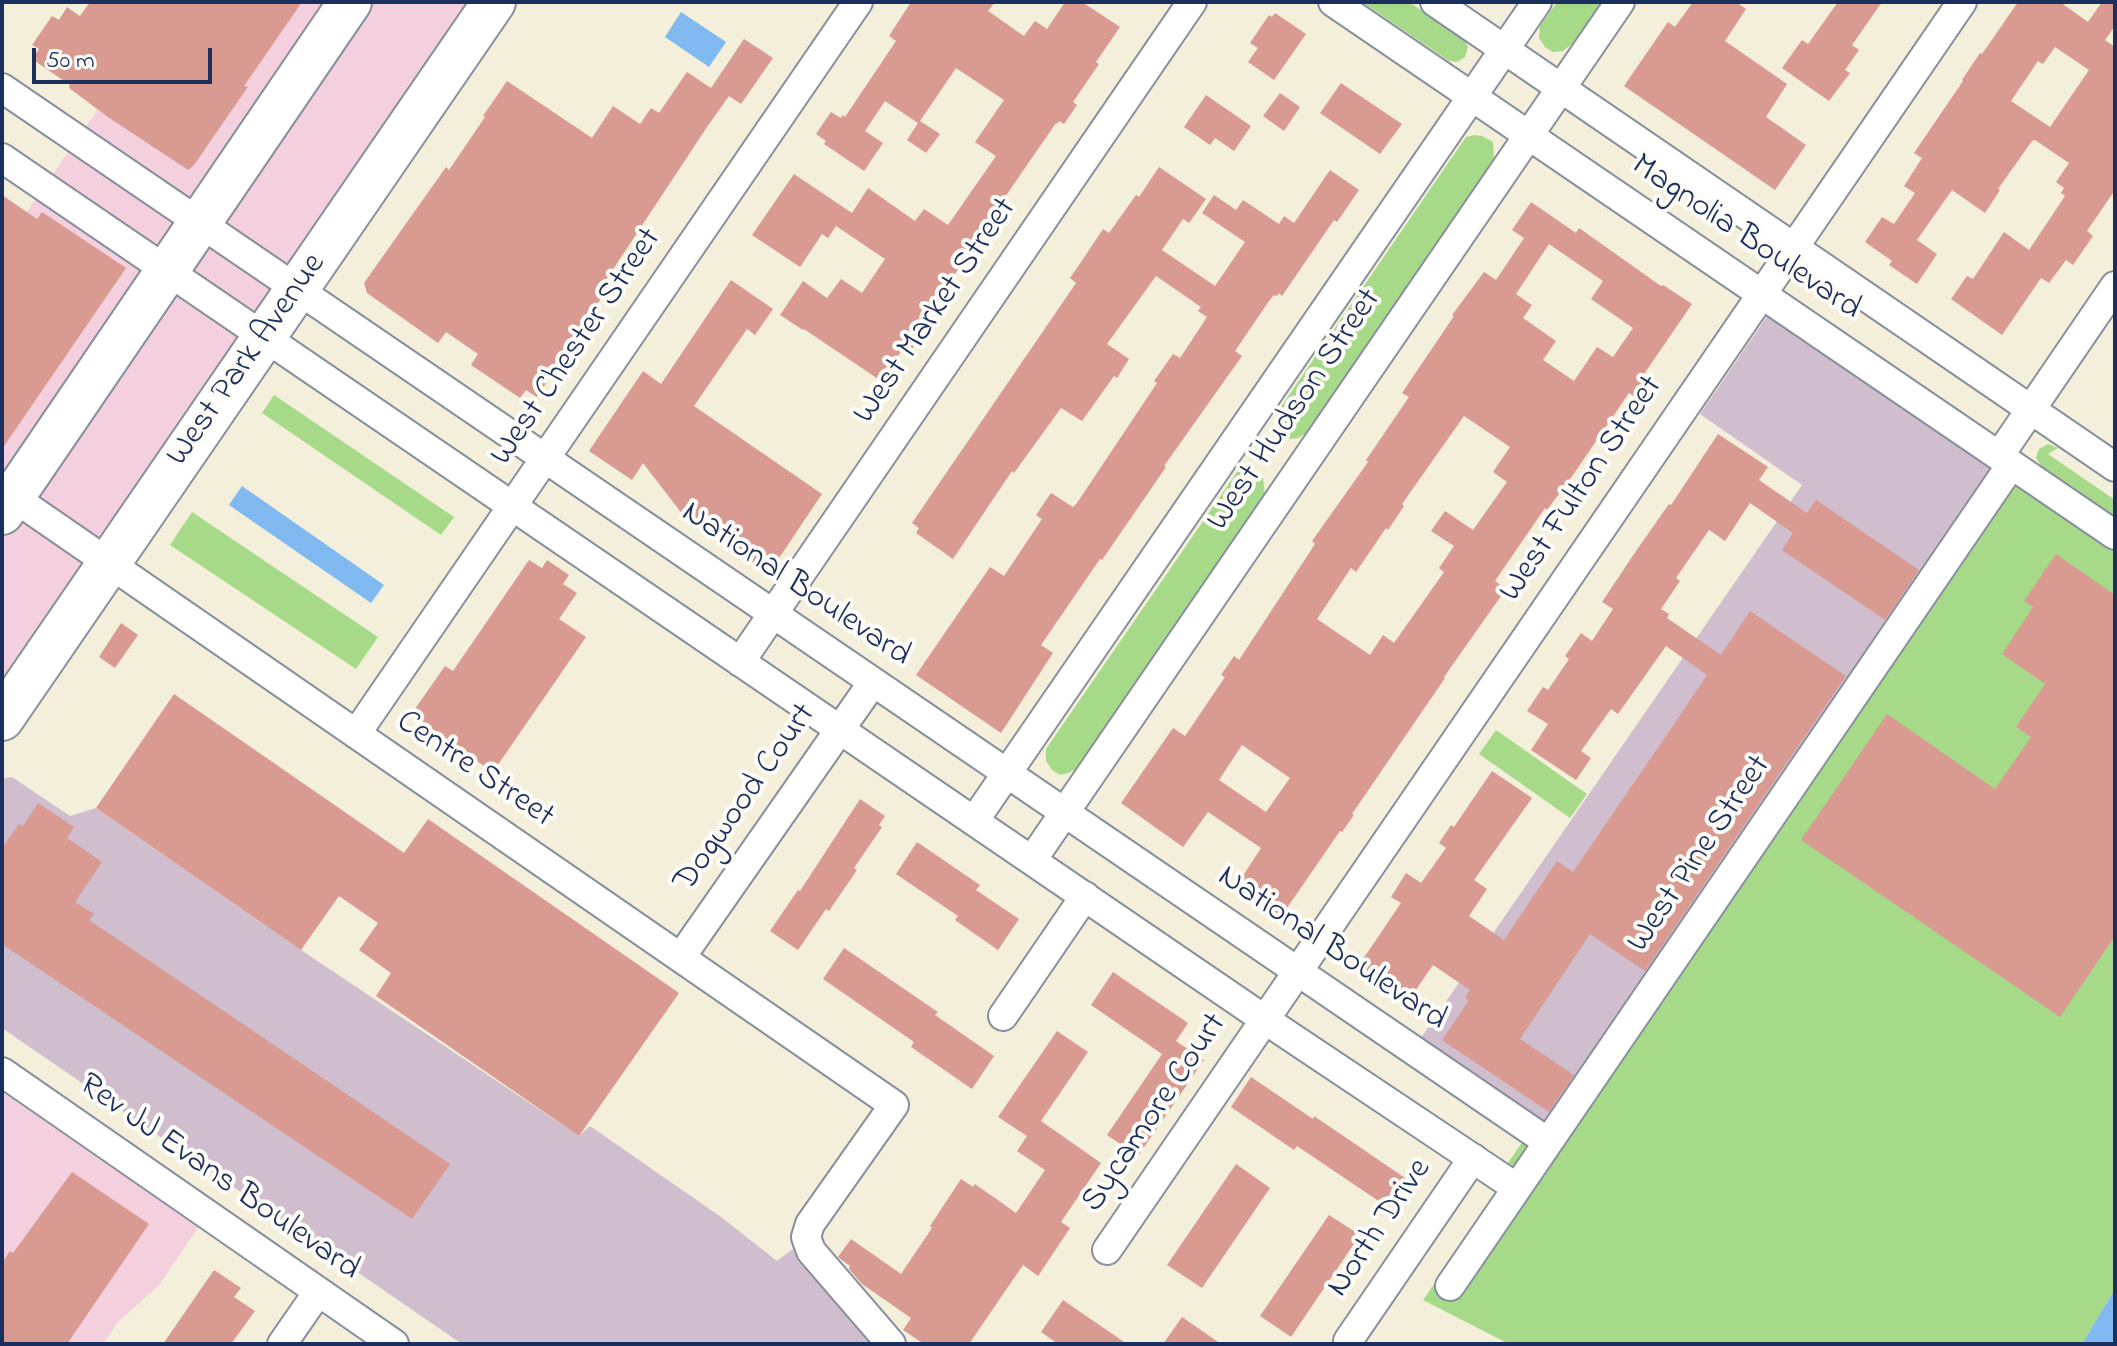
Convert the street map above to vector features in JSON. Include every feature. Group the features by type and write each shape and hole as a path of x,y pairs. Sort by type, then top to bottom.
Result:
{"highway":[{"path":"8,505 350,2"},
{"name":"West Park Avenue","path":"2,719 494,2"}],"street":[{"name":"West Chester Street","path":"356,734 858,2"},
{"name":"West Market Street","path":"740,662 1192,2"},
{"name":"Magnolia Boulevard","path":"1333,2 2115,535"},
{"name":"Magnolia Boulevard","path":"1435,2 2115,467"},
{"name":"West Hudson Street","path":"974,821 1537,2"},
{"name":"West Hudson Street","path":"1032,860 1620,2"},
{"name":"West Fulton Street","path":"1264,1019 1962,2"},
{"name":"National Boulevard","path":"2,88 1548,1142"},
{"path":"2,158 1264,1019 1517,1188"},
{"name":"West Pine Street","path":"1450,1286 2005,460 2031,409 2115,286"},
{"name":"Centre Street","path":"8,505 109,563 894,1105 810,1224 806,1237 811,1251 891,1344"},
{"name":"Dogwood Court","path":"681,957 873,682"},
{"path":"1003,1016 1085,896"},
{"name":"Sycamore Court","path":"1107,1250 1264,1019"},
{"name":"Rev JJ Evans Boulevard","path":"2,1072 394,1344"},
{"name":"North Drive","path":"1348,1341 1473,1158"},
{"path":"282,1344 318,1292"}],"shaded area":[{"path":"172,2 502,2 2,719 2,248"},
{"path":"1770,312 2002,472 1547,1139 1414,1048 1802,485 1700,414"},
{"path":"12,777 70,816 96,808 579,1136 590,1126 721,1217 777,1261 793,1249 874,1344 462,1344 2,1028 2,781"},
{"path":"2,1073 206,1216 159,1285 117,1323 103,1344 2,1344"}],"green space":[{"path":"1362,2 1409,2 1464,39 1468,47 1465,57 1457,62 1449,61"},
{"path":"1557,2 1601,2 1572,44 1563,51 1553,52 1539,38 1540,26"},
{"path":"1475,135 1493,142 1494,159 1308,431 1299,438 1289,439 1281,435 1275,425 1276,414 1466,137"},
{"path":"274,395 454,517 441,535 262,413"},
{"path":"2048,444 2058,448 2048,454 2115,500 2115,517 2042,467 2036,458 2039,449"},
{"path":"1253,471 1263,478 1265,495 1079,767 1060,775 1052,770 1046,761 1046,749 1237,472"},
{"path":"2002,472 2115,550 2115,1289 2082,1344 1509,1344 1423,1300 1506,1181 1499,1176 1532,1128 1547,1138"},
{"path":"192,512 378,637 356,669 170,545"},
{"path":"1496,730 1587,794 1570,818 1479,754"}],"water":[{"path":"681,12 726,42 709,67 665,37"},
{"path":"242,486 384,585 371,603 229,505"},
{"path":"2115,1289 2115,1344 2082,1344"}],"building":[{"path":"90,2 302,2 244,86 248,87 188,170 108,117 32,59 39,49 32,45 52,16 59,20 67,7 80,16"},
{"path":"911,2 995,2 988,11 1024,36 1035,21 1047,29 1065,2 1082,2 1120,27 1073,102 1077,105 1064,124 1056,123 924,318 930,323 912,349 906,344 881,381 780,315 803,281 827,298 841,279 862,293 885,259 836,226 828,238 822,234 800,267 752,235 794,174 852,213 868,188 915,221 924,209 948,225 996,156 975,142 1004,100 956,68 920,121 940,134 926,153 907,140 918,123 885,101 865,131 883,143 864,171 824,144 826,141 816,134 831,112 845,117 896,41 889,36"},
{"path":"1693,2 1736,2 1746,9 1725,41 1787,84 1766,117 1806,145 1775,190 1624,86 1668,22 1675,27"},
{"path":"1838,2 1882,2 1852,45 1859,50 1845,70 1850,73 1829,101 1782,68 1802,40 1808,44"},
{"path":"2018,2 2060,2 2088,22 2102,2 2115,2 2115,26 2105,40 2115,47 2115,190 2087,231 2093,236 2073,265 2066,260 2049,283 2041,278 2002,335 1951,299 1967,276 1973,279 2004,232 2029,250 2065,196 2061,193 2064,188 2056,182 2069,163 2035,140 1998,189 1985,213 1952,190 1917,240 1937,254 1917,284 1889,265 1892,261 1865,242 1882,217 1894,224 1915,193 1904,186 1922,158 1914,153","holes":["2055,47 2089,70 2050,127 2011,101 2038,61 2043,64"]},
{"path":"1275,13 1306,34 1274,80 1248,62 1258,48 1250,43 1269,15 1272,17"},
{"path":"744,39 773,58 741,104 729,96 707,127 604,283 609,286 537,397 526,390 520,398 471,365 478,354 446,332 438,343 367,293 364,283 446,167 449,170 507,81 592,138 613,106 640,124 651,108 659,113 687,72 711,88"},
{"path":"1341,83 1402,124 1380,154 1320,113"},
{"path":"1280,93 1300,107 1284,131 1263,116"},
{"path":"1206,95 1251,126 1234,151 1215,138 1210,145 1184,127"},
{"path":"1159,167 1206,199 1189,223 1183,219 1162,250 1215,286 1245,242 1202,213 1214,195 1236,210 1243,200 1279,224 1284,216 1294,223 1330,170 1359,190 1337,222 1334,220 1282,296 1279,293 1269,301 1235,351 1242,356 1041,645 1053,653 1001,733 916,675 990,567 1004,576 1042,519 1036,515 1051,493 1073,507 1077,503 1157,383 1154,381 1173,354 1180,358 1207,317 1198,311 1201,307 1156,276 1107,344 1129,359 1117,378 1114,376 1082,421 1061,408 1014,473 1012,471 953,559 916,533 919,528 912,523 1076,283 1070,278 1103,229 1109,233"},
{"path":"2,195 37,219 42,212 126,268 2,449"},
{"path":"1531,202 1576,233 1579,228 1692,304 1642,377 1647,380 1635,397 1629,393 1495,581 1506,589 1354,815 1278,921 1233,891 1261,848 1208,812 1183,847 1121,803 1173,728 1185,736 1225,677 1221,675 1234,656 1239,660 1315,544 1312,541 1409,397 1402,393 1452,315 1484,272 1496,280 1524,238 1512,230","holes":["1549,244 1603,281 1591,299 1633,328 1613,357 1597,347 1574,381 1543,360 1556,341 1523,318 1532,305 1516,294","1464,416 1510,447 1493,472 1507,482 1473,530 1445,511 1431,531 1454,546 1439,568 1444,572 1394,643 1383,635 1370,655 1317,619 1351,568 1356,572 1386,528 1388,530 1404,506 1402,504","1242,745 1290,778 1266,812 1219,780"]},
{"path":"731,280 773,309 755,335 747,329 694,406 822,494 769,573 728,545 738,530 683,515 643,463 632,480 589,451 643,371 661,384"},
{"path":"1718,434 1768,467 1759,480 1807,513 1816,500 1919,570 1885,620 1782,550 1793,533 1750,503 1725,541 1709,530 1676,578 1680,581 1661,609 1669,614 1667,618 1721,655 1750,611 1846,676 1645,971 1590,934 1520,1039 1574,1075 1549,1112 1442,1040 1469,1000 1465,998 1470,990 1433,965 1409,1000 1359,965 1401,903 1391,897 1406,873 1421,883 1446,848 1439,843 1451,825 1454,827 1492,771 1532,798 1474,880 1487,889 1469,916 1504,940 1557,861 1573,872 1668,733 1707,675 1666,646 1618,714 1611,709 1581,751 1591,758 1576,780 1531,750 1548,724 1527,711 1543,687 1548,690 1569,659 1565,656 1581,633 1592,641 1613,609 1602,602"},
{"path":"2056,554 2115,595 2115,936 2060,1017 1801,840 1887,714 1995,789 2031,737 2016,727 2045,684 2002,654 2033,607 2024,601"},
{"path":"529,560 542,568 547,560 569,575 563,584 577,593 559,619 586,637 493,772 410,716 445,666 453,671"},
{"path":"121,623 138,635 115,668 99,657"},
{"path":"174,694 404,853 428,819 679,993 579,1136 376,996 391,973 359,950 378,923 339,896 301,950 96,808"},
{"path":"860,799 885,816 879,825 882,827 829,911 826,909 798,950 770,931"},
{"path":"38,803 74,827 67,838 102,862 75,902 94,914 89,920 450,1164 412,1219 2,944 2,848 19,824 23,826"},
{"path":"917,842 980,885 976,890 1019,919 998,950 955,920 958,916 896,874"},
{"path":"844,948 938,1012 935,1015 994,1056 972,1089 911,1047 914,1042 823,979"},
{"path":"1113,972 1188,1023 1176,1041 1204,1060 1138,1156 1107,1135 1162,1054 1091,1005"},
{"path":"1057,1031 1088,1052 1041,1121 1101,1163 1061,1222 1070,1228 1038,1276 1023,1265 969,1344 924,1344 903,1330 911,1318 862,1284 849,1269 850,1266 838,1257 851,1239 901,1274 961,1179 973,1187 975,1184 1016,1213 1045,1170 1017,1151 1027,1136 998,1117"},
{"path":"1251,1077 1408,1180 1389,1208 1297,1146 1294,1150 1231,1107"},
{"path":"1236,1164 1270,1188 1202,1288 1167,1265"},
{"path":"72,1172 149,1224 67,1344 2,1344 2,1263 10,1251 13,1253"},
{"path":"1329,1215 1360,1235 1291,1337 1260,1316"},
{"path":"214,1270 241,1288 234,1297 255,1311 231,1344 163,1344"},
{"path":"1063,1300 1127,1344 1058,1344 1041,1332"},
{"path":"1182,1317 1221,1344 1163,1344"}]}
